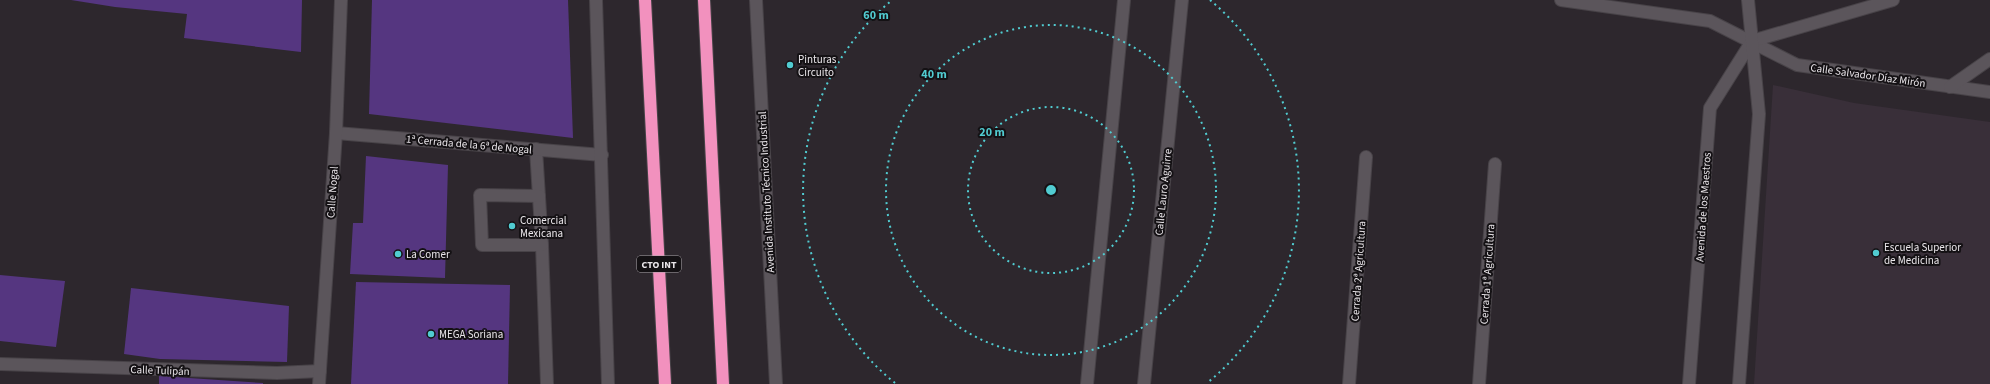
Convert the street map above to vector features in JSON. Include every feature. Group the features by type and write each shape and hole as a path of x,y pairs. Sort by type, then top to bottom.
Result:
{"highway":[{"name":"CTO INT","path":"645,0 665,384"},
{"path":"704,0 723,384"}],"street":[{"name":"Calle Nogal","path":"319,384 336,133 341,0"},
{"path":"596,0 608,384"},
{"name":"Avenida Instituto Técnico Industrial","path":"756,0 776,384"},
{"path":"757,17 764,0"},
{"path":"1087,384 1124,0"},
{"name":"Calle Lauro Aguirre","path":"1144,384 1182,0"},
{"name":"Calle Salvador Díaz Mirón","path":"1560,0 1710,21 1797,65 1990,92"},
{"path":"1739,384 1759,114 1748,0"},
{"path":"1752,41 1893,0"},
{"name":"Avenida de los Maestros","path":"1689,384 1710,108 1752,41"},
{"path":"1950,87 1990,59"},
{"name":"1ª Cerrada de la 6ª de Nogal","path":"336,133 602,154"},
{"path":"536,149 542,245 547,384"},
{"name":"Cerrada 2ª Agricultura","path":"1349,384 1366,157"},
{"name":"Cerrada 1ª Agricultura","path":"1479,384 1495,164"},
{"path":"539,196 480,195 482,245 542,245"},
{"name":"Calle Tulipán","path":"0,364 277,373 320,371"}],"shaded area":[{"name":"Escuela Superior de Medicina","path":"1773,85 1854,103 1990,122 1990,384 1754,384"}],"building":[{"path":"71,0 302,0 301,52 184,38 187,14 115,7"},
{"path":"372,0 568,0 573,138 369,114"},
{"path":"366,156 448,165 445,278 350,274 353,223 363,223"},
{"path":"0,275 65,281 56,347 0,341"},
{"name":"MEGA Soriana","path":"356,282 510,285 508,384 351,384"},
{"path":"131,288 289,306 287,362 160,359 124,354"},
{"path":"159,376 263,383 263,384 159,384"}],"place":[{"name":"Pinturas Circuito","path":"790,65"},
{"name":"Comercial Mexicana","path":"512,226"},
{"name":"Escuela Superior de Medicina","path":"1876,253"},
{"name":"La Comer","path":"398,254"},
{"name":"MEGA Soriana","path":"431,334"}]}
